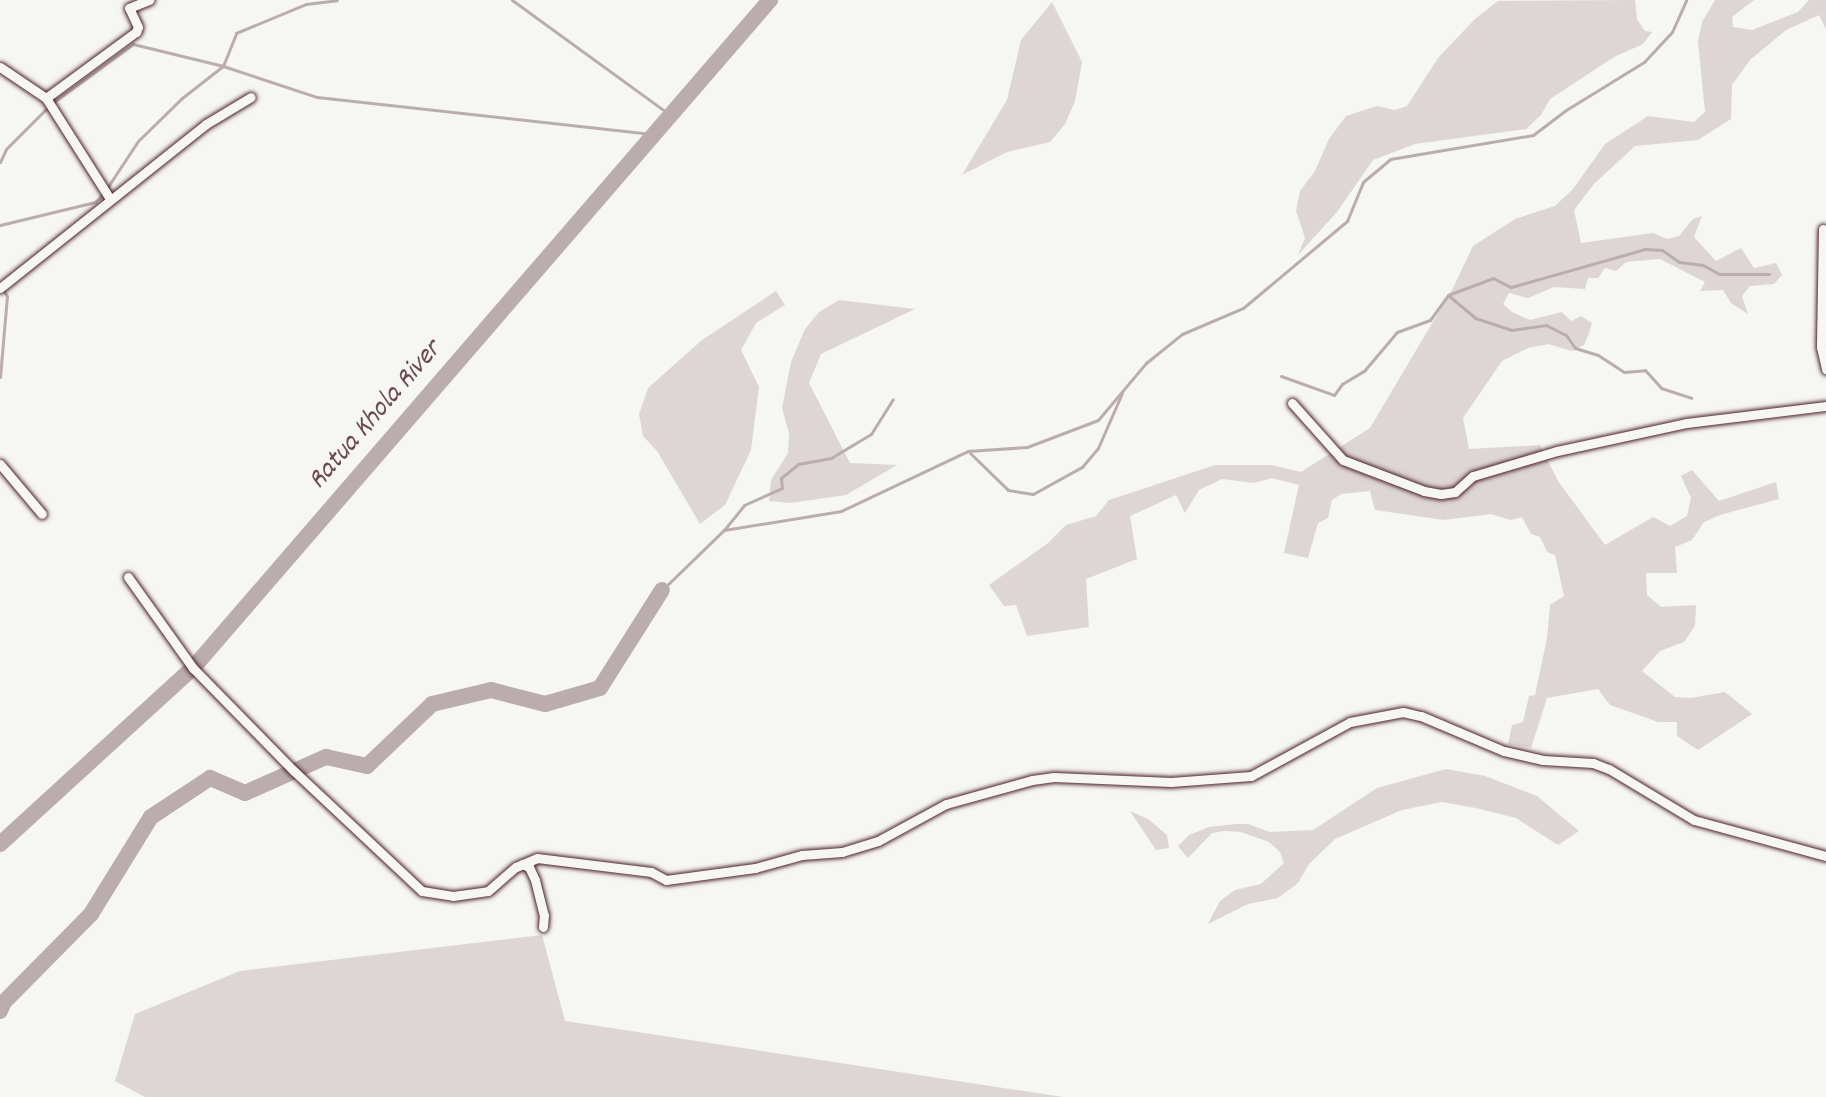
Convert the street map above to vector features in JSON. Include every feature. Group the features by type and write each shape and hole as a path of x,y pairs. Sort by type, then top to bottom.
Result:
{"street":[{"path":"46,98 136,32 138,27 129,8 149,0"},
{"path":"0,67 46,98 110,199"},
{"path":"0,288 206,124 251,97"},
{"path":"1823,229 1821,347 1826,369"},
{"path":"1292,403 1343,460 1424,491 1441,494 1455,492 1473,476 1557,451 1687,423 1826,406"},
{"path":"0,464 42,514"},
{"path":"128,577 193,668 294,771 422,891 453,896 483,893 498,885 522,864 537,858 651,872 666,880 747,870 802,855 842,852 878,841 946,804 1032,780 1081,777 1171,782 1251,776 1350,722 1403,712 1421,716 1504,751 1543,760 1593,763 1609,769 1694,820 1826,856"},
{"path":"522,864 529,867 539,891 543,927"}],"shaded area":[{"path":"1635,0 1637,19 1645,31 1652,32 1643,44 1614,57 1550,99 1541,115 1526,129 1415,144 1373,160 1337,212 1298,255 1305,238 1296,211 1300,191 1315,171 1329,139 1346,116 1377,106 1395,110 1407,106 1438,58 1476,18 1498,1"},
{"path":"1715,0 1754,0 1732,17 1733,27 1752,30 1798,12 1809,0 1826,0 1826,29 1819,15 1786,30 1750,60 1732,85 1731,119 1698,140 1635,146 1594,184 1574,210 1581,243 1653,233 1667,239 1679,236 1693,219 1702,216 1694,237 1716,261 1741,248 1754,268 1776,263 1782,275 1774,284 1750,286 1742,296 1748,314 1731,303 1723,290 1700,291 1705,282 1660,259 1626,262 1616,271 1605,268 1598,278 1588,278 1585,289 1554,287 1528,298 1509,293 1503,304 1512,312 1530,320 1562,312 1571,321 1581,316 1592,323 1588,336 1584,345 1572,351 1548,344 1528,348 1502,361 1463,418 1469,449 1540,445 1558,481 1605,545 1653,517 1670,526 1687,516 1691,498 1681,476 1692,470 1719,501 1776,482 1779,499 1704,522 1692,540 1675,547 1677,573 1646,573 1647,595 1661,607 1696,605 1695,626 1684,642 1660,651 1642,671 1675,697 1691,698 1725,692 1752,714 1698,750 1677,736 1677,722 1658,722 1610,705 1598,689 1547,698 1531,748 1508,744 1512,725 1523,722 1529,696 1535,695 1547,638 1550,605 1564,596 1555,555 1547,552 1540,537 1531,534 1522,517 1511,520 1491,514 1444,520 1375,510 1370,491 1341,494 1332,500 1328,518 1318,523 1308,558 1284,553 1299,485 1272,478 1254,483 1222,479 1199,490 1185,513 1176,495 1130,516 1137,559 1086,579 1089,627 1027,636 1016,605 1004,606 989,585 1048,543 1066,525 1096,516 1109,500 1215,465 1271,465 1301,472 1370,428 1453,288 1473,246 1515,219 1555,206 1573,189 1605,144 1648,116 1694,122 1705,112 1698,41 1702,22"},
{"path":"1052,2 1082,62 1075,101 1065,124 1050,142 1007,152 962,175 1007,100 1021,40"},
{"path":"776,291 785,305 756,323 741,350 759,387 751,450 725,505 700,524 657,451 643,436 639,414 648,388 702,340"},
{"path":"839,300 915,309 821,354 809,383 850,463 897,465 846,495 790,503 769,501 771,480 788,453 789,433 782,408 791,362 805,329 819,312"},
{"path":"1446,769 1485,776 1537,796 1579,831 1558,845 1516,818 1476,808 1442,802 1402,810 1335,839 1309,864 1298,883 1278,898 1248,904 1208,924 1220,901 1235,890 1261,884 1284,863 1280,852 1269,842 1241,832 1224,831 1212,833 1188,858 1178,846 1189,835 1209,827 1235,824 1248,824 1270,832 1313,830 1377,788"},
{"path":"1130,811 1148,819 1167,835 1169,848 1156,850"},
{"path":"542,935 565,1021 1063,1097 145,1097 115,1081 135,1014 240,971"}],"waterway":[{"path":"107,188 138,141 182,98 223,66 236,33 306,4 337,0"},
{"path":"512,0 670,115"},
{"name":"Ratua Khola River","path":"0,844 193,668 770,0"},
{"path":"662,590 724,530 841,511 968,451 1027,447 1098,420 1146,363 1182,334 1243,308 1347,221 1363,182 1390,159 1533,135 1566,110 1644,62 1672,32 1686,0"},
{"path":"0,162 6,149 51,104 133,44 223,66 317,97 654,134"},
{"path":"0,225 95,202 103,194"},
{"path":"1281,376 1334,395 1342,384 1364,371 1397,332 1430,320 1448,295 1493,278 1511,287 1645,249 1662,250 1679,262 1703,265 1719,274 1769,274"},
{"path":"0,377 7,296 2,288"},
{"path":"1448,295 1475,318 1511,330 1546,325 1566,335 1575,348 1598,355 1624,372 1645,370 1661,388 1691,398"},
{"path":"970,453 1008,490 1033,494 1082,467 1098,448 1122,393"},
{"path":"724,530 744,505 782,488 781,478 798,464 831,458 871,434 893,399"},
{"path":"0,1011 4,1002 91,914 151,817 210,778 245,793 326,757 367,766 432,704 491,690 545,704 600,688 662,590"}]}
